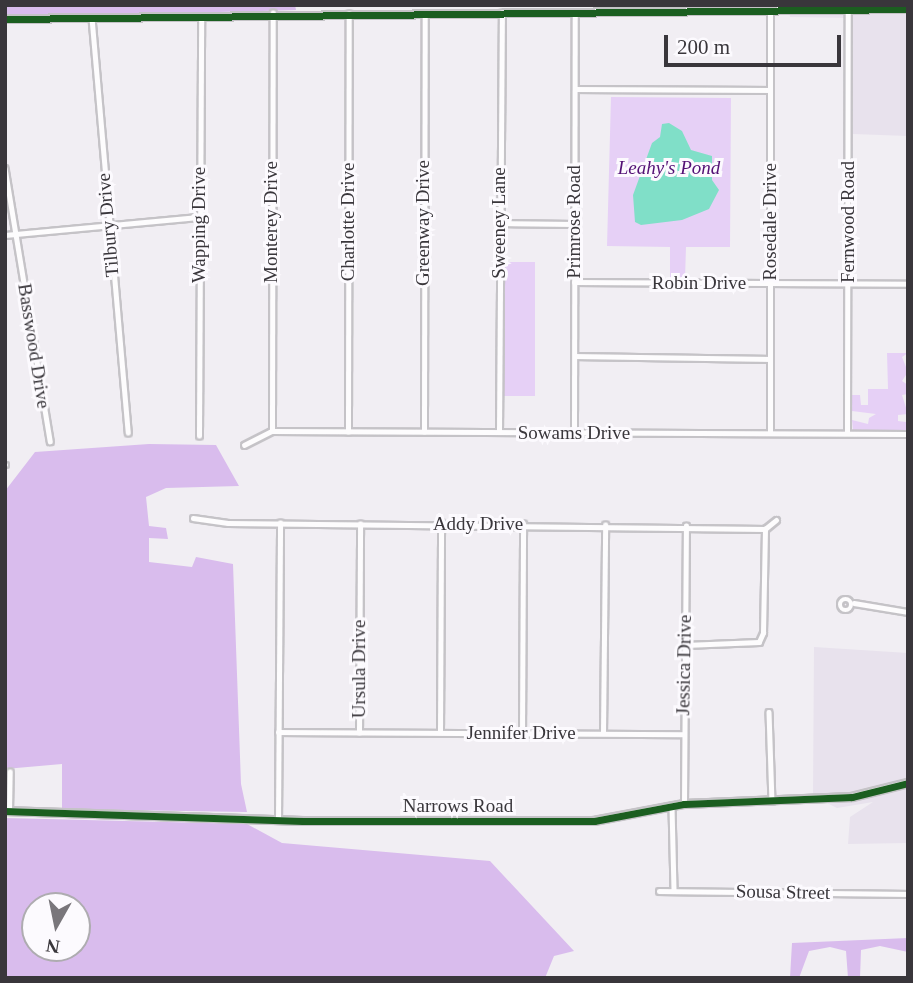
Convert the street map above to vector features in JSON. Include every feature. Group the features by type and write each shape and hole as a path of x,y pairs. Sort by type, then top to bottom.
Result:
{"street":[{"path":"5,19 273,13 908,9"},
{"name":"Fernwood Road","path":"848,10 848,433"},
{"name":"Rosedale Drive","path":"770,433 771,11"},
{"name":"Primrose Road","path":"574,433 575,12"},
{"name":"Monterey Drive","path":"272,431 273,13"},
{"name":"Charlotte Drive","path":"348,432 349,13"},
{"name":"Greenway Drive","path":"424,432 425,13"},
{"name":"Sweeney Lane","path":"499,432 502,13"},
{"name":"Wapping Drive","path":"199,436 201,14"},
{"name":"Tilbury Drive","path":"92,17 128,432"},
{"path":"575,89 770,90"},
{"name":"Basswood Drive","path":"5,168 50,440"},
{"path":"5,235 198,217"},
{"path":"499,223 574,224"},
{"name":"Robin Drive","path":"574,282 908,284"},
{"path":"575,356 770,359"},
{"name":"Sowams Drive","path":"244,445 272,431 908,434"},
{"name":"Addy Drive","path":"193,518 207,522 765,529"},
{"path":"685,645 759,642 763,633 765,529 776,520"},
{"path":"278,820 279,523"},
{"path":"440,732 441,523"},
{"name":"Ursula Drive","path":"278,732 359,733 360,524"},
{"path":"522,733 523,524"},
{"path":"603,733 605,525"},
{"name":"Jessica Drive","path":"684,804 685,526"},
{"path":"854,603 908,612"},
{"path":"769,712 772,802"},
{"name":"Jennifer Drive","path":"359,733 683,734"},
{"path":"7,811 10,772"},
{"name":"Narrows Road","path":"7,811 278,820 594,821 684,804 852,797 908,783"},
{"path":"672,807 674,891"},
{"name":"Sousa Street","path":"659,891 908,894"}],"shaded area":[{"path":"5,5 295,5 296,10 5,18"},
{"path":"788,5 908,5 908,136 853,134 853,18 790,17"},
{"path":"669,123 682,131 691,150 712,156 712,180 719,190 709,209 682,220 641,225 635,222 633,195 652,143 660,137 662,124"},
{"path":"149,444 216,445 239,486 166,488 146,497 149,526 166,528 168,539 149,538 149,562 192,567 196,557 233,564 241,784 247,812 62,809 62,764 5,769 5,491 35,452"},
{"path":"814,647 908,653 908,843 848,844 850,817 873,802 837,808 813,796"},
{"path":"5,818 247,824 282,843 490,861 574,951 554,956 545,978 5,978"},
{"path":"908,938 908,952 880,946 861,950 860,978 848,978 846,951 830,947 809,951 799,978 790,978 792,943"}],"green space":[{"name":"Leahy's Pond","path":"611,97 731,98 730,247 686,247 685,279 670,279 670,247 607,246"},
{"path":"504,262 535,262 535,396 504,396"},
{"path":"887,353 908,353 902,357 908,372 902,381 908,385 908,394 902,395 908,414 898,415 898,421 906,422 908,431 853,431 852,420 868,424 869,418 876,414 852,411 851,395 860,395 861,405 868,405 868,389 888,389"}],"cycle path":[{"path":"5,19 908,9"},
{"path":"5,811 303,821 594,821 684,804 852,797 908,783"}]}
